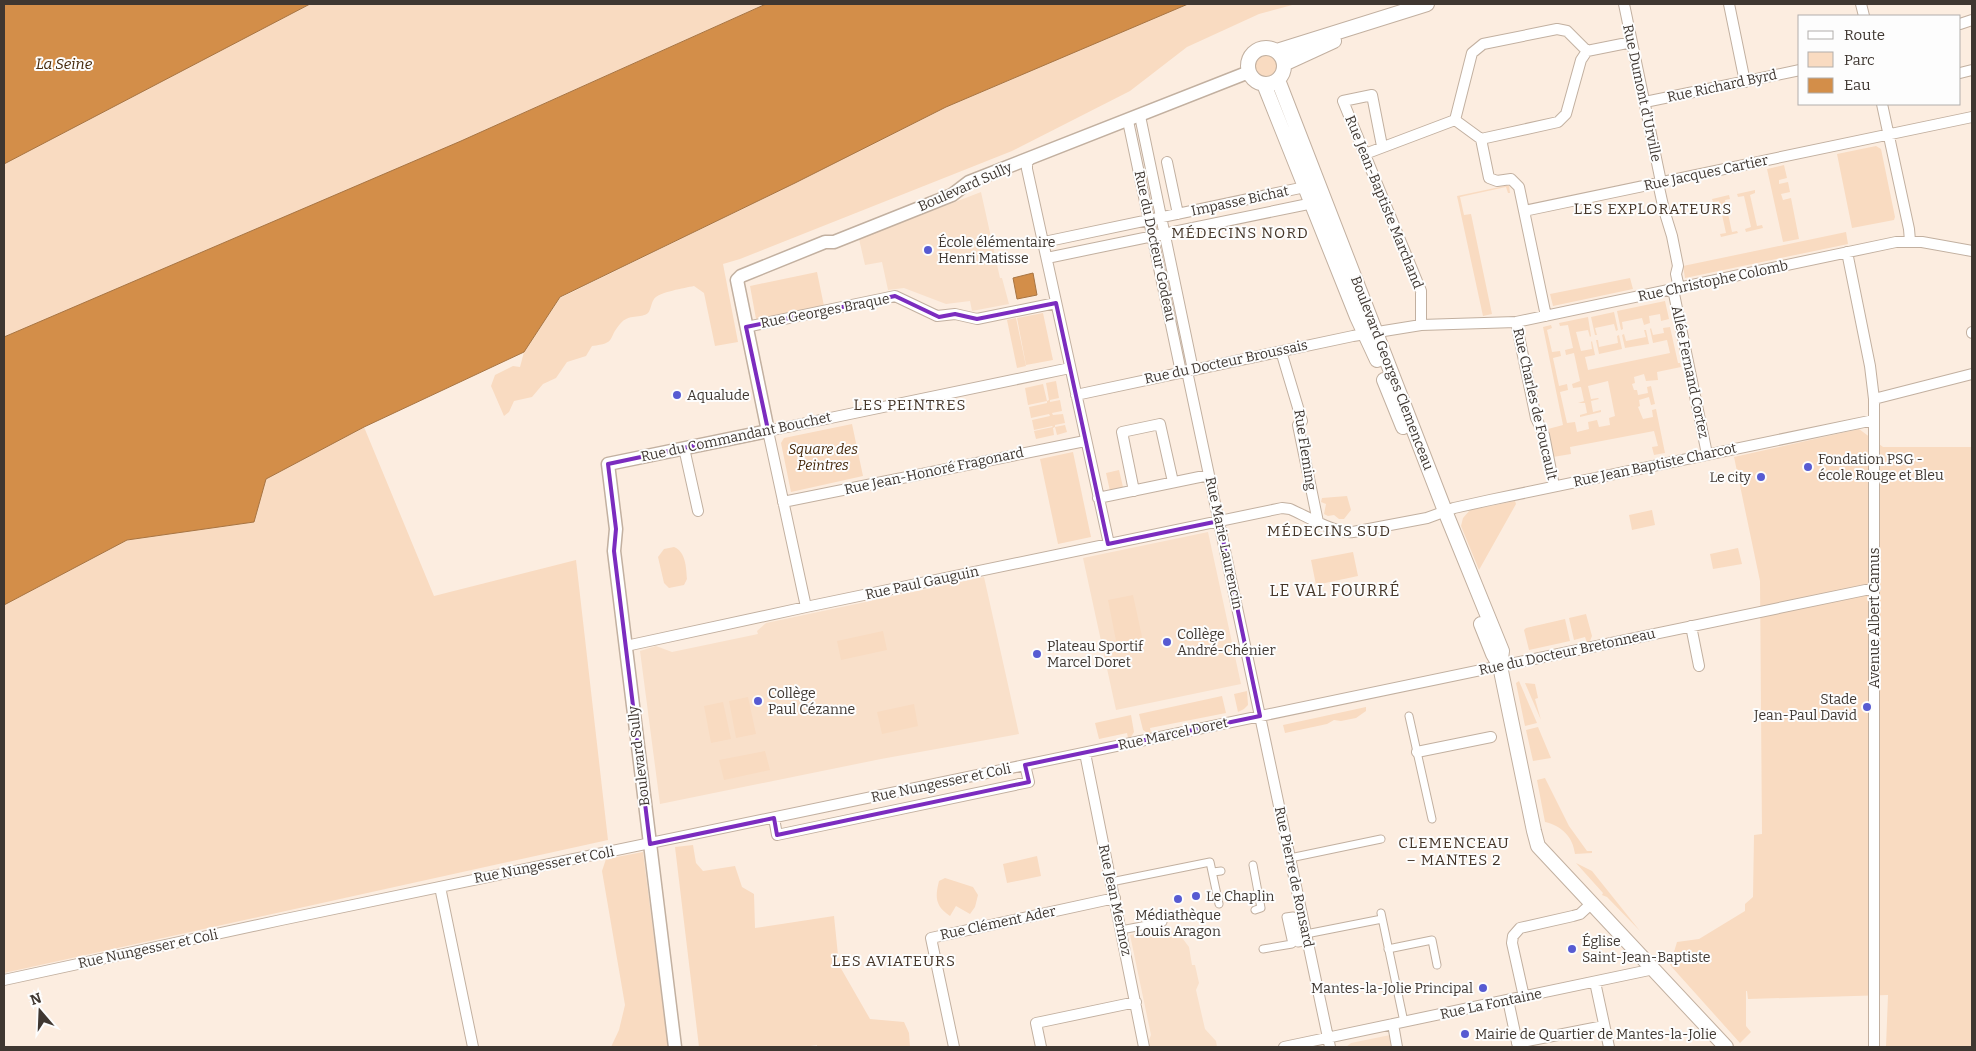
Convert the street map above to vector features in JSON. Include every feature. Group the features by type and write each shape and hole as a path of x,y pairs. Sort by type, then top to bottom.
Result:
{"main road":[{"path":"1277,51 1427,4"},
{"path":"1284,64 1402,12"},
{"path":"1266,47 1277,51 1281,55 1284,64 1284,71 1271,82 1256,81 1249,72 1249,60 1255,51 1266,47"},
{"name":"Boulevard Georges Clemenceau","path":"1271,82 1441,512 1493,654 1500,666 1537,843 1545,854 1726,1047"}],"street":[{"name":"Rue Dumont d'Urville","path":"1624,4 1664,210 1678,266 1676,289"},
{"path":"1729,4 1745,82"},
{"path":"1455,120 1472,53 1482,44 1557,29 1567,30 1587,51"},
{"path":"1481,139 1558,122 1566,114 1581,60 1587,51 1632,42"},
{"name":"Rue Richard Byrd","path":"1644,102 1798,70"},
{"name":"Boulevard Sully","path":"746,327 737,280 741,276 825,242 834,242 952,195 969,182 1134,119 1249,72"},
{"name":"Rue Jean-Baptiste Marchand","path":"1382,146 1372,95 1343,101 1421,291 1421,325"},
{"path":"1882,105 1910,241"},
{"name":"Rue Jacques Cartier","path":"1524,211 1972,117"},
{"name":"Rue du Docteur Godeau","path":"1134,119 1161,217 1187,371"},
{"name":"Rue du Docteur Godeau","path":"1134,119 1152,236 1187,371"},
{"path":"1455,120 1481,139 1489,178 1497,181 1511,179 1517,184 1546,316"},
{"path":"1365,154 1455,120"},
{"path":"1031,158 1027,163 1027,169 1108,544"},
{"path":"1167,162 1178,214"},
{"name":"Impasse Bichat","path":"1044,242 1312,186"},
{"name":"Impasse Bichat","path":"1047,258 1318,202"},
{"name":"Rue Christophe Colomb","path":"1516,322 1896,242 1910,241 1972,251"},
{"name":"Avenue Albert Camus","path":"1847,252 1870,366 1874,399 1874,1047"},
{"name":"Allée Fernand Cortez","path":"1676,289 1707,454"},
{"name":"Rue Georges Braque","path":"746,327 895,296 937,316 959,314 977,319 1056,303"},
{"path":"1371,333 1421,325 1516,322"},
{"name":"Rue Charles de Foucault","path":"1516,322 1536,418 1544,436 1554,486"},
{"path":"746,327 806,607"},
{"name":"Rue du Docteur Broussais","path":"1076,395 1371,333"},
{"name":"Rue Fleming","path":"1281,351 1302,421 1298,425 1318,522"},
{"name":"Rue du Commandant Bouchet","path":"608,464 1070,368"},
{"name":"Rue Marie Laurencin","path":"1187,371 1260,716"},
{"path":"1874,399 1972,374"},
{"name":"Rue Jean Baptiste Charcot","path":"1318,522 1348,533 1428,518 1441,512 1554,486 1874,420"},
{"path":"1134,491 1122,432 1160,424 1173,482"},
{"name":"Rue Jean-Honoré Fragonard","path":"783,502 1085,440"},
{"path":"684,448 698,511"},
{"name":"Boulevard Sully","path":"608,464 616,530 614,550 675,1047"},
{"path":"1098,498 1209,475"},
{"name":"Rue Paul Gauguin","path":"626,646 1286,508 1318,522"},
{"name":"Rue du Docteur Bretonneau","path":"1260,716 1875,588"},
{"path":"1690,626 1699,666"},
{"name":"Rue Marcel Doret","path":"1085,753 1260,716"},
{"name":"Rue Pierre de Ronsard","path":"1260,716 1329,1043"},
{"path":"1409,716 1432,819"},
{"path":"1416,752 1492,737"},
{"name":"Rue Nungesser et Coli","path":"4,980 1085,753"},
{"name":"Rue Jean Mermoz","path":"1085,753 1144,1047"},
{"path":"774,818 777,835 1029,782 1025,765"},
{"path":"1290,858 1381,839"},
{"path":"1111,882 1210,862 1219,904"},
{"path":"1254,865 1262,908 1255,910"},
{"path":"1213,872 1221,871"},
{"path":"440,887 473,1047"},
{"name":"Rue Clément Ader","path":"954,1047 931,938 1115,898"},
{"path":"1524,997 1512,943 1517,931 1520,928 1580,914 1592,903"},
{"path":"1263,949 1292,944 1286,917 1293,916 1298,943 1307,938 1382,916 1404,1022"},
{"path":"1121,930 1163,922"},
{"path":"1388,949 1432,940 1437,965"},
{"name":"Rue La Fontaine","path":"1284,1047 1329,1043 1393,1024 1654,969"},
{"path":"1595,982 1609,1047"},
{"path":"1508,1000 1517,1045 1604,1026"},
{"path":"1041,1047 1036,1023 1136,1002"},
{"path":"1393,1024 1398,1047"}],"highlighted area":[{"path":"895,296 939,317 955,314 977,319 1056,303 1108,544 1219,521 1260,716 1025,765 1029,782 777,835 774,818 650,844 614,551 616,529 608,464 768,430 746,327"}],"shaded area":[{"name":"École élémentaire Henri Matisse","path":"981,192 1000,278 1002,278 1009,304 972,311 970,301 946,304 904,288 888,290 882,262 865,265 859,239"},
{"name":"Collège André-Chénier","path":"1208,532 1241,684 1116,710 1083,558"},
{"path":"984,577 1019,734 881,759 660,804 640,651 656,646 672,652 758,634 757,631 766,623"},
{"path":"1164,929 1180,935 1189,947 1192,965 1195,965 1199,983 1196,990 1205,1029 1216,1041 1217,1047 1150,1047 1149,1040 1151,1035 1130,935"},
{"path":"1390,1035 1393,1047 1346,1047 1351,1043"}],"green space":[{"path":"310,4 766,4 461,141 4,337 4,164"},
{"path":"1188,4 1296,4 1259,14 1187,47 1130,91 1012,151 740,259 723,264 738,342 715,346 704,293 694,286 666,292 654,299 648,313 642,316 627,318 620,324 608,342 592,346 586,356 567,362 556,378 543,384 532,397 514,401 509,412 504,416 491,386 495,375 513,366 520,367 524,352 560,298 946,107"},
{"path":"1265,52 1274,56 1278,65 1274,74 1265,78 1256,74 1252,65 1256,56"},
{"path":"1876,146 1881,149 1895,217 1894,220 1852,228 1837,154"},
{"path":"1784,165 1787,178 1779,180 1779,184 1788,182 1790,192 1781,194 1783,200 1791,198 1799,239 1783,242 1767,169"},
{"path":"1509,185 1510,193 1508,193 1506,187 1460,197 1464,215 1471,214 1492,314 1483,316 1457,196"},
{"path":"1755,190 1755,193 1750,195 1757,226 1762,225 1763,228 1746,232 1745,229 1751,227 1744,196 1738,197 1737,194"},
{"path":"1729,195 1730,199 1725,200 1732,232 1737,231 1738,233 1721,237 1720,234 1726,233 1719,201 1713,202 1712,199"},
{"path":"1846,232 1848,244 1685,278 1683,266"},
{"path":"817,272 824,306 756,319 750,286"},
{"path":"1630,278 1633,289 1553,306 1550,294"},
{"path":"1665,301 1669,319 1661,321 1660,314 1649,316 1650,323 1644,325 1642,318 1622,322 1623,329 1621,330 1617,311"},
{"path":"1614,312 1618,330 1616,331 1614,324 1595,328 1597,335 1595,335 1591,317"},
{"path":"1043,313 1053,360 1026,365 1017,318"},
{"path":"1588,317 1591,336 1588,330 1576,332 1581,351 1592,349 1592,341 1595,355 1585,357 1588,370 1670,353 1667,340 1653,343 1650,329 1653,335 1664,333 1663,328 1670,327 1678,363 1680,363 1681,367 1657,372 1658,380 1646,381 1644,374 1634,377 1635,383 1632,384 1634,390 1637,390 1638,395 1648,393 1647,387 1651,386 1655,404 1651,405 1649,397 1639,400 1640,406 1638,407 1643,419 1653,417 1652,410 1656,409 1665,453 1654,455 1652,447 1658,446 1654,431 1570,447 1571,454 1553,457 1548,429 1563,425 1543,327 1551,325 1552,328 1547,330 1552,352 1560,351 1561,356 1553,358 1559,386 1567,384 1568,390 1560,392 1567,423 1575,422 1577,432 1589,429 1588,422 1597,420 1599,427 1610,425 1609,418 1615,416 1608,381 1588,386 1591,399 1599,399 1591,401 1593,412 1601,410 1601,412 1580,417 1580,415 1587,413 1585,403 1578,403 1584,401 1581,387 1573,388 1572,384 1580,381 1574,353 1566,355 1565,350 1573,348 1568,325 1560,326 1559,323"},
{"path":"1016,318 1026,366 1017,368 1007,320"},
{"path":"1644,330 1646,330 1649,344 1625,348 1622,335 1624,334 1626,341 1646,337"},
{"path":"1619,335 1622,349 1599,354 1596,340 1598,340 1599,347 1618,343 1617,336"},
{"path":"1056,381 1059,398 1050,400 1050,402 1060,400 1062,411 1052,413 1053,415 1063,414 1065,423 1055,425 1053,428 1054,435 1036,439 1034,431 1053,427 1034,430 1032,420 1050,416 1049,414 1031,418 1029,407 1047,403 1049,400 1046,383"},
{"path":"1043,384 1047,401 1028,405 1025,388"},
{"name":"Square des Peintres","path":"852,424 863,476 791,492 781,443 784,438"},
{"path":"1065,425 1067,432 1057,435 1055,427"},
{"path":"364,427 434,596 576,560 608,840 4,973 4,605 127,540 254,522 266,479"},
{"name":"Stade Jean-Paul David","path":"1859,429 1883,447 1972,447 1972,1047 1886,1047 1888,995 1748,999 1747,991 1746,1026 1751,1032 1740,1043 1670,965 1677,942 1699,939 1745,911 1745,904 1753,897 1754,835 1762,834 1760,581 1734,457"},
{"path":"1073,452 1091,537 1058,544 1040,459"},
{"path":"1119,470 1123,487 1110,491 1106,473"},
{"path":"1347,496 1351,510 1344,519 1324,514 1326,504 1321,502 1322,498"},
{"path":"1515,501 1516,504 1479,570 1461,526 1463,518 1470,510"},
{"path":"1652,510 1655,525 1632,530 1629,515"},
{"path":"674,547 683,556 687,579 684,585 669,588 664,583 658,557 664,549"},
{"path":"1738,548 1742,564 1713,569 1710,554"},
{"path":"1353,552 1358,576 1316,585 1311,560"},
{"path":"1133,595 1144,646 1118,651 1108,600"},
{"path":"1586,614 1592,636 1587,643 1585,637 1574,640 1569,618"},
{"path":"1565,619 1570,641 1529,650 1524,630 1526,628"},
{"path":"883,631 887,650 841,660 837,641"},
{"path":"1519,681 1537,723 1525,726 1516,683"},
{"path":"1525,683 1535,684 1538,698 1535,699 1541,720"},
{"path":"1247,691 1248,705 1238,712 1234,694"},
{"path":"1222,696 1226,713 1150,728 1150,735 1143,730 1139,714"},
{"path":"748,697 756,734 736,738 729,701"},
{"path":"723,702 731,739 711,743 704,706"},
{"path":"914,704 918,726 882,734 877,712"},
{"path":"1366,707 1366,711 1356,718 1341,721 1334,720 1327,724 1285,733 1283,725"},
{"path":"1131,715 1134,732 1131,737 1128,738 1127,733 1099,739 1095,723"},
{"path":"1538,727 1551,758 1533,761 1526,730"},
{"path":"765,751 770,770 724,780 719,760"},
{"path":"1545,778 1569,826 1587,851 1592,851 1592,853 1575,854 1572,842 1566,833 1557,826 1545,822 1537,780"},
{"path":"693,845 696,863 703,871 735,866 742,887 754,894 755,928 834,916 839,965 870,1019 904,1022 909,1033 910,1047 817,1047 817,1045 804,1047 699,1047 675,847"},
{"path":"643,852 668,1047 611,1047 619,1030 625,1005 602,871 606,859"},
{"path":"1037,856 1041,876 1007,883 1003,864"},
{"path":"1576,863 1592,871 1640,931 1607,897 1602,895 1603,893"},
{"path":"945,878 973,887 978,895 975,907 970,914 956,906 950,916 941,909 937,901 937,892 939,881"}],"water":[{"name":"La Seine","path":"4,4 310,4 4,164"},
{"path":"766,4 1188,4 946,107 795,183 560,297 524,352 364,427 266,479 254,522 127,540 4,605 4,337 461,141"},
{"path":"1033,273 1037,295 1017,299 1013,278"}],"place":[{"name":"École élémentaire Henri Matisse","path":"928,250"},
{"name":"Aqualude","path":"677,395"},
{"name":"Fondation PSG - école Rouge et Bleu","path":"1808,467"},
{"name":"Le city","path":"1761,477"},
{"name":"Collège André-Chénier","path":"1167,642"},
{"name":"Plateau Sportif Marcel Doret","path":"1037,654"},
{"name":"Collège Paul Cézanne","path":"758,701"},
{"name":"Stade Jean-Paul David","path":"1867,707"},
{"name":"Le Chaplin","path":"1196,896"},
{"name":"Médiathèque Louis Aragon","path":"1178,899"},
{"name":"Église Saint-Jean-Baptiste","path":"1572,949"},
{"name":"Mantes-la-Jolie Principal","path":"1483,988"},
{"name":"Mairie de Quartier de Mantes-la-Jolie","path":"1465,1034"}],"district":[{"name":"LES EXPLORATEURS","path":"1653,209"},
{"name":"MÉDECINS NORD","path":"1240,233"},
{"name":"LES PEINTRES","path":"910,405"},
{"name":"MÉDECINS SUD","path":"1329,531"},
{"name":"LE VAL FOURRÉ","path":"1335,590"},
{"name":"CLEMENCEAU – MANTES 2","path":"1454,852"},
{"name":"LES AVIATEURS","path":"894,961"}]}
